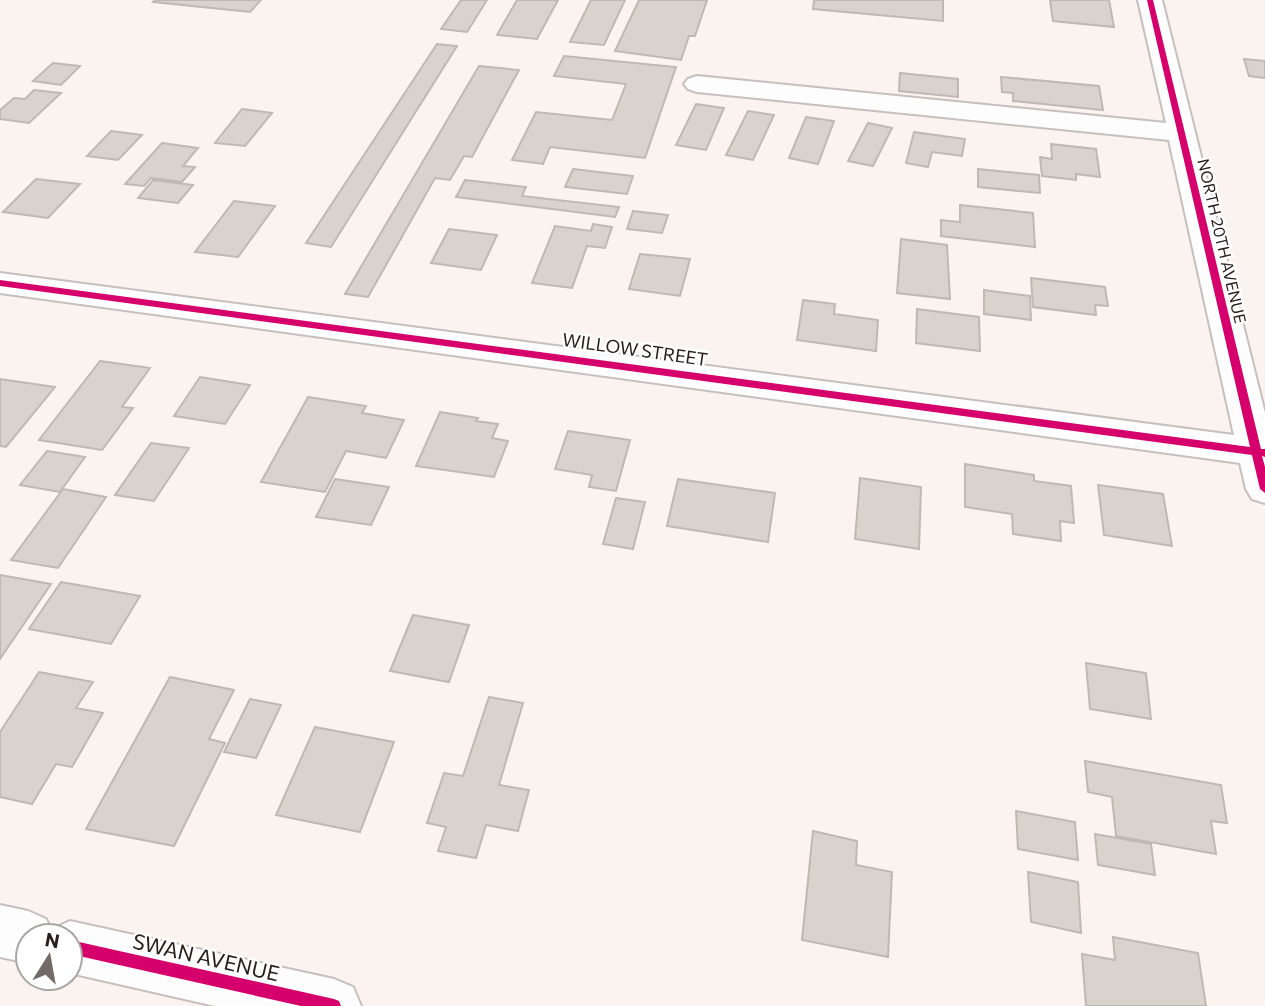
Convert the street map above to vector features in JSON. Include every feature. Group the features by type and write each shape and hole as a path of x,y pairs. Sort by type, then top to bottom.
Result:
{"street":[{"name":"NORTH 20TH AVENUE","path":"1150,0 1260,452 1265,489"},
{"path":"697,84 1181,133"},
{"name":"WILLOW STREET","path":"0,283 1260,452"},
{"name":"SWAN AVENUE","path":"84,950 334,1006"}],"building":[{"path":"261,0 250,12 153,2"},
{"path":"461,0 487,0 467,32 441,29"},
{"path":"517,0 558,0 537,39 497,35"},
{"path":"591,0 625,0 604,45 570,42"},
{"path":"639,0 707,0 695,36 689,36 681,60 615,51"},
{"path":"814,0 943,0 943,21 813,9"},
{"path":"1050,0 1109,0 1114,27 1053,21"},
{"path":"437,44 457,46 331,247 306,243"},
{"path":"564,56 676,67 645,158 550,147 543,164 512,160 536,112 612,120 626,84 554,76"},
{"path":"1244,59 1265,61 1265,78 1249,76"},
{"path":"53,63 80,66 61,85 33,81"},
{"path":"479,66 519,70 472,157 464,156 450,180 435,178 368,297 345,294"},
{"path":"900,73 958,79 958,97 899,91"},
{"path":"1001,77 1099,86 1103,110 1013,101 1013,93 1002,92"},
{"path":"34,90 61,93 29,123 0,119 0,110 14,98 25,99"},
{"path":"696,104 724,108 706,150 676,145"},
{"path":"242,109 272,113 245,146 215,143"},
{"path":"748,111 774,115 753,160 726,155"},
{"path":"806,117 834,121 818,164 789,158"},
{"path":"868,123 892,128 873,166 848,161"},
{"path":"111,131 142,135 118,160 87,156"},
{"path":"914,132 965,139 962,156 932,152 928,167 906,163"},
{"path":"162,143 198,148 183,166 195,167 182,182 151,178 144,186 125,184"},
{"path":"1051,144 1096,149 1100,177 1076,174 1076,180 1042,176 1040,157 1052,159"},
{"path":"573,169 633,176 627,194 565,187"},
{"path":"978,169 1039,175 1040,193 978,187"},
{"path":"36,179 80,184 48,218 3,212"},
{"path":"153,180 193,185 178,203 138,198"},
{"path":"465,180 526,187 522,196 619,207 615,217 456,197"},
{"path":"234,201 275,206 238,257 195,252"},
{"path":"960,205 1033,213 1035,247 941,236 941,220 960,222"},
{"path":"633,211 668,215 662,233 627,229"},
{"path":"593,224 612,227 605,248 587,246 572,288 532,283 555,226 591,231"},
{"path":"449,229 497,235 481,270 431,263"},
{"path":"901,239 947,245 950,299 897,293"},
{"path":"640,254 690,259 680,296 629,289"},
{"path":"1031,278 1105,287 1108,306 1095,305 1096,315 1033,307"},
{"path":"984,290 1030,296 1031,320 984,314"},
{"path":"803,300 835,304 834,314 878,320 876,351 797,340"},
{"path":"917,309 979,317 980,351 916,343"},
{"path":"100,361 150,368 122,407 133,408 102,450 39,440"},
{"path":"200,377 250,385 225,424 174,416"},
{"path":"0,379 55,387 6,447 0,446"},
{"path":"308,397 366,406 362,413 404,420 386,458 346,451 325,492 261,482"},
{"path":"440,412 498,424 492,438 508,441 494,477 416,466"},
{"path":"568,431 630,440 616,491 589,487 592,475 555,469"},
{"path":"151,443 189,448 154,501 115,495"},
{"path":"47,451 85,457 60,492 20,485"},
{"path":"965,464 1034,475 1034,481 1071,486 1074,523 1060,521 1061,541 1013,534 1012,514 965,507"},
{"path":"860,478 921,487 919,549 855,539"},
{"path":"335,479 389,487 371,525 316,517"},
{"path":"678,479 775,493 768,542 667,526"},
{"path":"1098,485 1163,494 1172,546 1104,535"},
{"path":"63,489 106,497 58,568 11,560"},
{"path":"616,498 645,502 633,549 603,544"},
{"path":"0,575 51,584 0,659"},
{"path":"61,582 140,596 111,644 29,629"},
{"path":"413,615 469,625 449,682 390,671"},
{"path":"1086,663 1146,673 1151,719 1090,709"},
{"path":"39,672 93,682 76,708 103,713 72,767 56,764 32,804 0,797 0,732"},
{"path":"170,677 234,690 209,739 225,743 174,846 86,829"},
{"path":"489,697 523,703 499,785 529,790 518,831 486,825 476,858 438,851 446,827 427,823 444,773 463,776"},
{"path":"250,699 281,705 256,758 224,752"},
{"path":"315,727 394,742 360,832 276,815"},
{"path":"1085,761 1221,785 1227,823 1211,821 1216,854 1116,836 1112,797 1088,792"},
{"path":"1016,811 1075,822 1078,860 1018,849"},
{"path":"813,831 857,841 856,865 892,872 888,957 802,940"},
{"path":"1095,834 1151,844 1155,875 1098,865"},
{"path":"1028,872 1078,882 1081,933 1031,922"},
{"path":"1113,937 1198,953 1206,1006 1086,1006 1082,954 1115,960"}],"cycle path":[{"path":"1150,0 1265,489"},
{"path":"0,283 1265,453"},
{"path":"84,950 334,1006"}]}
